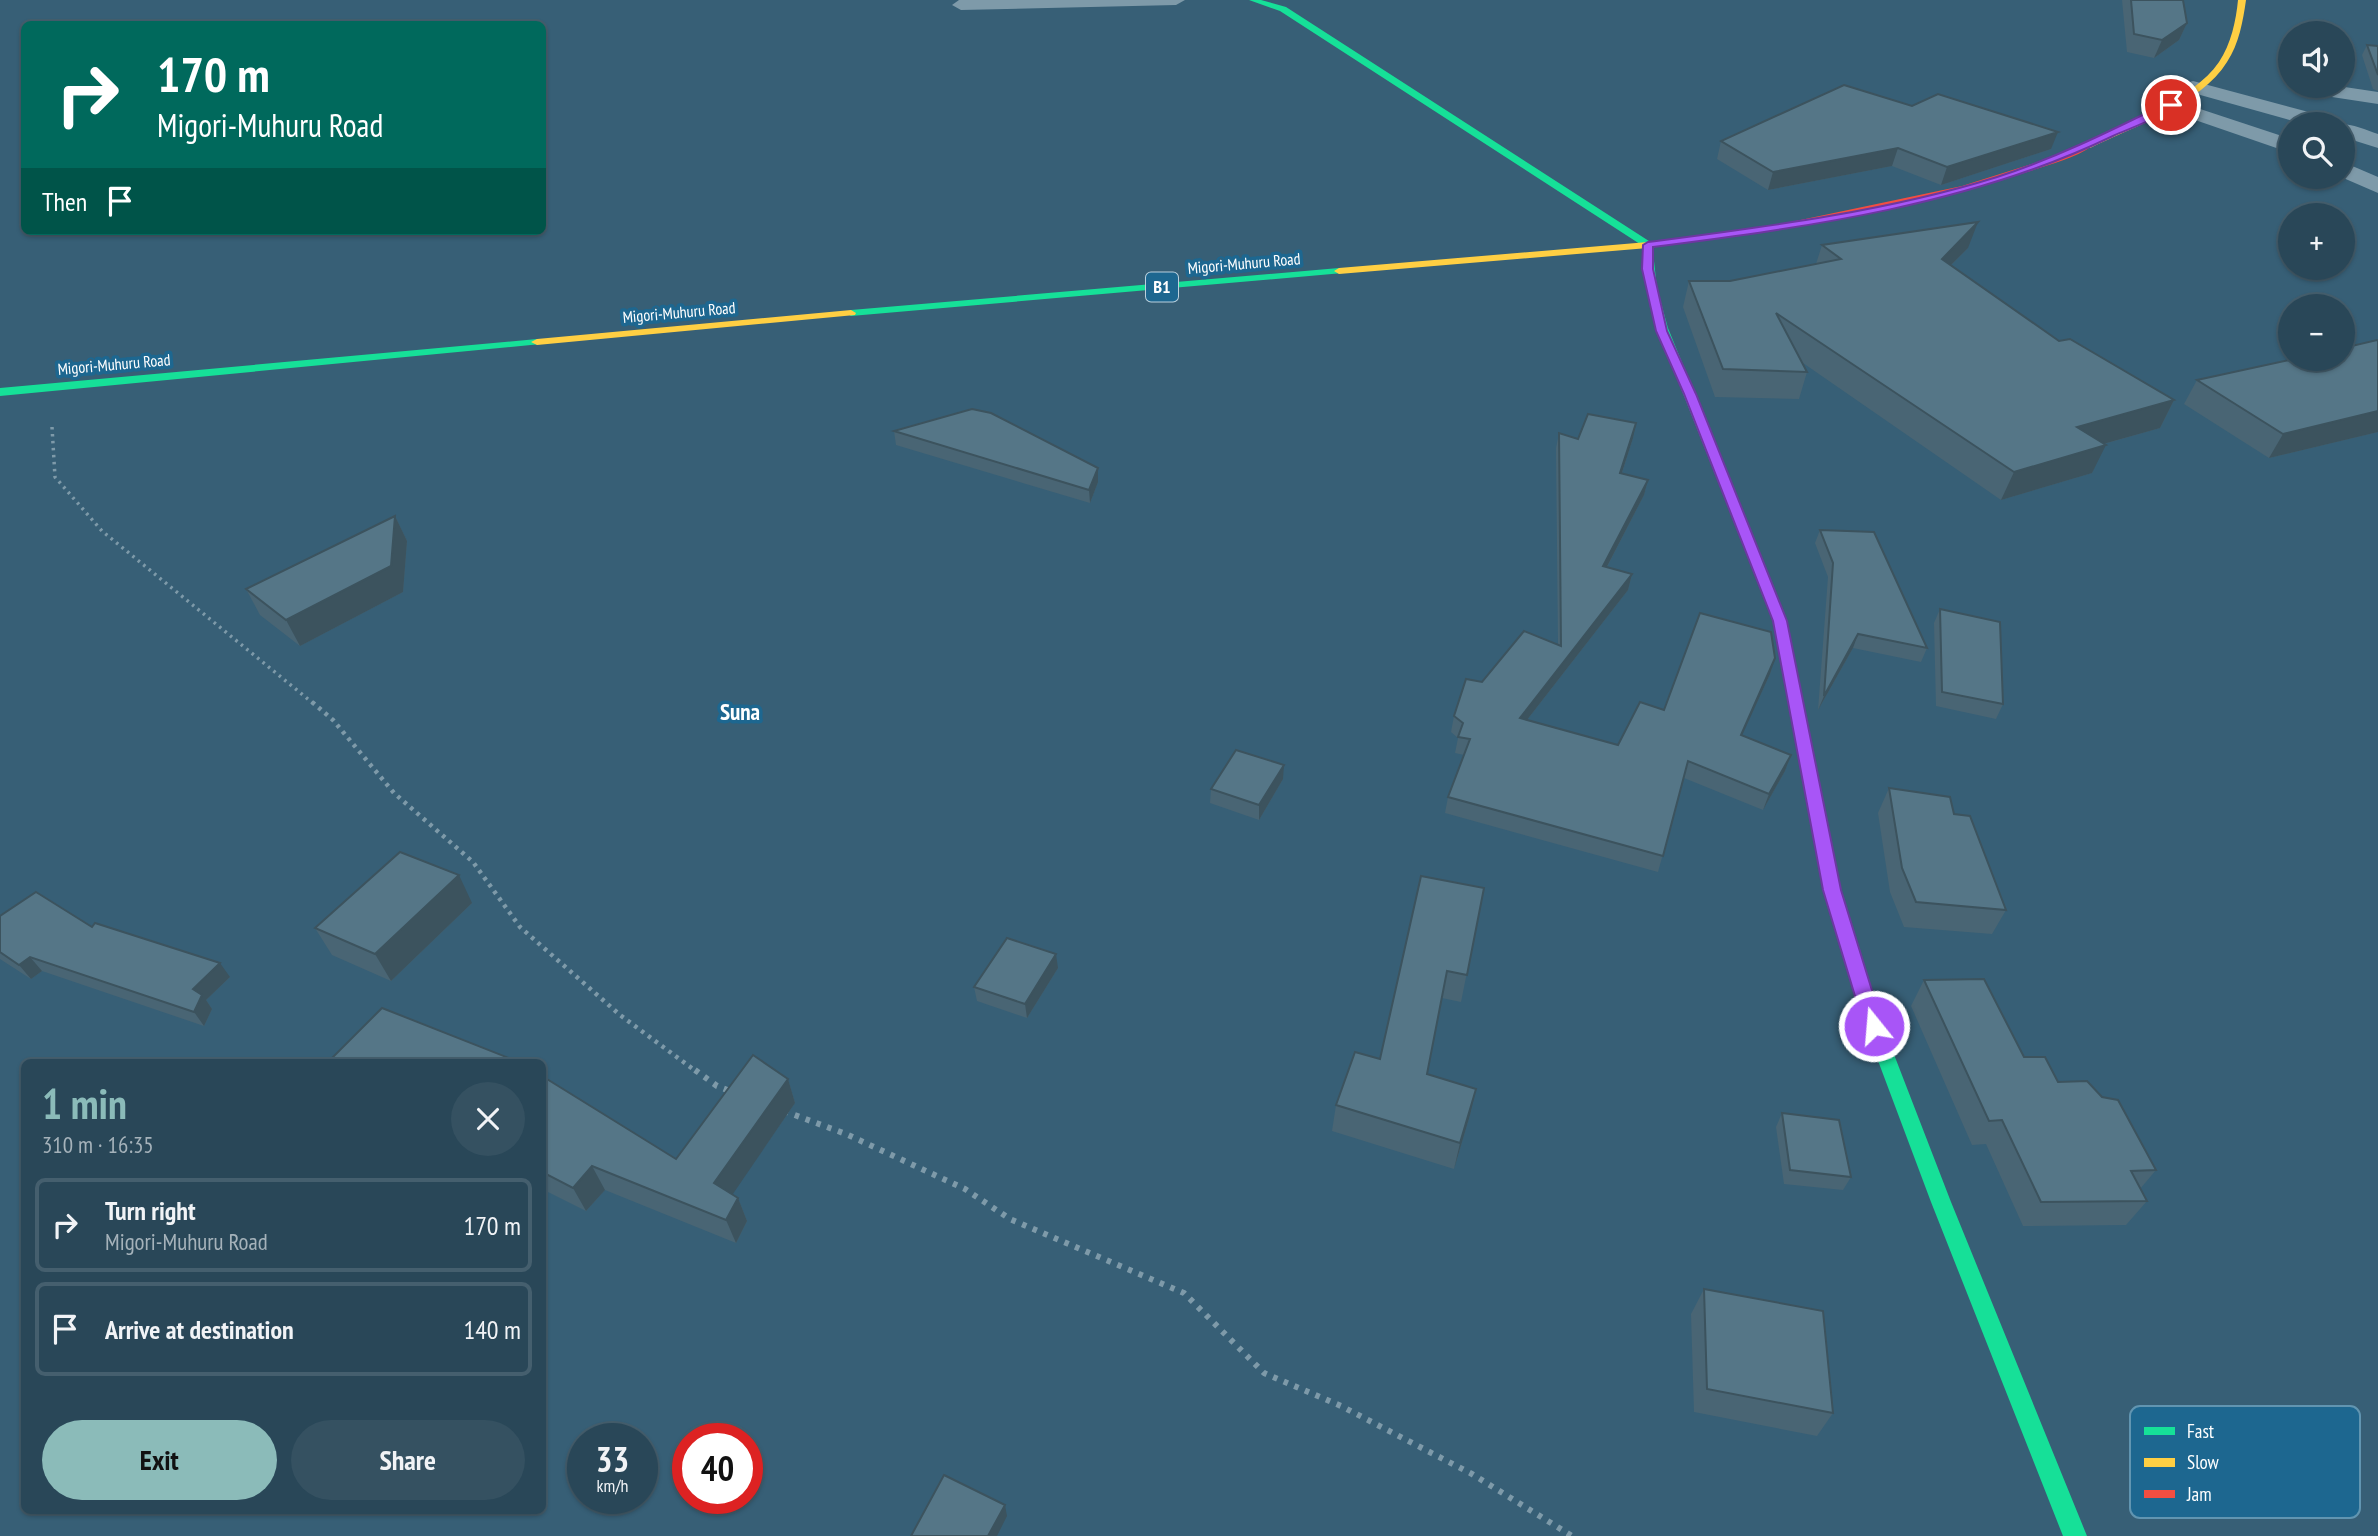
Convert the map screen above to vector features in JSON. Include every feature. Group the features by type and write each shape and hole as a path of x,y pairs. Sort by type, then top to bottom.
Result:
{"main road":[{"path":"1253,0 1283,9 1648,245 1647,269 1661,331 1690,394 1780,621 1832,890 1874,1026 1941,1202 2076,1536"},
{"name":"Migori-Muhuru Road","path":"0,392 965,303 1648,245 1755,231 1874,209 2001,178 2084,147 2171,105 2218,69 2239,26 2242,0"}],"street":[{"path":"961,5 1176,0"},
{"path":"2218,69 2241,74"},
{"path":"2193,88 2290,112"},
{"path":"2355,95 2378,98"},
{"path":"2171,105 2278,142"},
{"path":"2355,134 2378,141"},
{"path":"2355,175 2378,186"}],"path":[{"path":"50,388 55,477 102,531 255,653 332,720 394,793 473,862 520,927 620,1015 717,1086 743,1095"},
{"path":"782,1110 846,1134 965,1189 1010,1219 1184,1293 1265,1373 1341,1406 1460,1468 1572,1536"}],"building":[{"path":"2131,0 2183,0 2187,23 2162,40 2134,34"},
{"path":"2367,45 2378,46 2378,75"},
{"path":"1844,85 1912,106 1938,94 2058,132 1947,167 1898,148 1773,172 1721,141"},
{"path":"1978,222 1942,259 2059,341 2070,339 2174,400 2077,427 2106,445 2014,472 1776,313 1807,372 1723,369 1689,281 1730,281 1841,259 1822,245"},
{"path":"2378,341 2378,411 2283,434 2197,380 2278,362 2278,371 2355,371 2355,345"},
{"path":"972,409 991,413 1098,468 1089,490 894,431"},
{"path":"1588,414 1636,423 1620,473 1648,480 1603,566 1632,574 1520,718 1618,745 1640,702 1664,710 1700,613 1771,632 1775,658 1741,735 1791,755 1769,794 1688,761 1663,856 1448,797 1470,739 1458,737 1463,723 1454,716 1466,679 1482,682 1524,631 1561,646 1559,433 1578,439"},
{"path":"395,516 391,566 286,620 246,589"},
{"path":"1820,530 1874,532 1927,648 1858,634 1824,696 1833,563"},
{"path":"1940,609 2000,622 2003,704 1942,692"},
{"path":"1236,750 1284,765 1259,805 1211,789"},
{"path":"1889,788 1950,797 1954,814 1970,816 2006,910 1916,902 1902,868"},
{"path":"400,852 459,875 375,954 315,928"},
{"path":"1421,876 1484,888 1467,975 1447,971 1427,1074 1476,1089 1460,1143 1336,1105 1355,1052 1380,1059"},
{"path":"36,892 92,927 95,923 220,963 193,989 202,995 194,1012 30,957 19,965 0,952 0,916"},
{"path":"1007,938 1056,954 1025,1004 974,987"},
{"path":"1984,979 2024,1057 2045,1057 2058,1082 2087,1081 2102,1097 2118,1100 2156,1170 2131,1171 2147,1201 2041,1202 2002,1120 1989,1121 1924,980"},
{"path":"382,1008 511,1059 331,1059"},
{"path":"753,1055 788,1079 714,1183 738,1198 726,1220 592,1166 573,1188 546,1174 546,1078 676,1159"},
{"path":"1782,1113 1839,1120 1851,1177 1790,1170"},
{"path":"1704,1289 1823,1311 1833,1413 1707,1389"},
{"path":"944,1475 1005,1505 988,1536 911,1536"}],"traffic: fast":[{"path":"1253,0 1283,9 1648,245 1656,308 1774,605"},
{"path":"851,313 1339,271"},
{"path":"0,392 537,342"},
{"path":"1814,799 1832,890 1874,1026 1941,1202 2075,1536"}],"traffic: slow":[{"path":"2087,146 2172,104 2189,94 2217,70 2234,37 2242,0"},
{"path":"1339,271 1648,245 1754,231"},
{"path":"537,342 851,313"}],"traffic: jam":[{"path":"1754,231 1881,208 1965,188 2047,162 2087,146"},
{"path":"1774,605 1780,621 1814,799"}],"district":[{"name":"Suna","path":"740,712"}],"route":[{"path":"1874,1026 1832,890 1807,772 1780,621 1690,394 1661,331 1647,269 1648,245 1755,231 1914,201 2001,178 2084,147 2171,105"}]}
